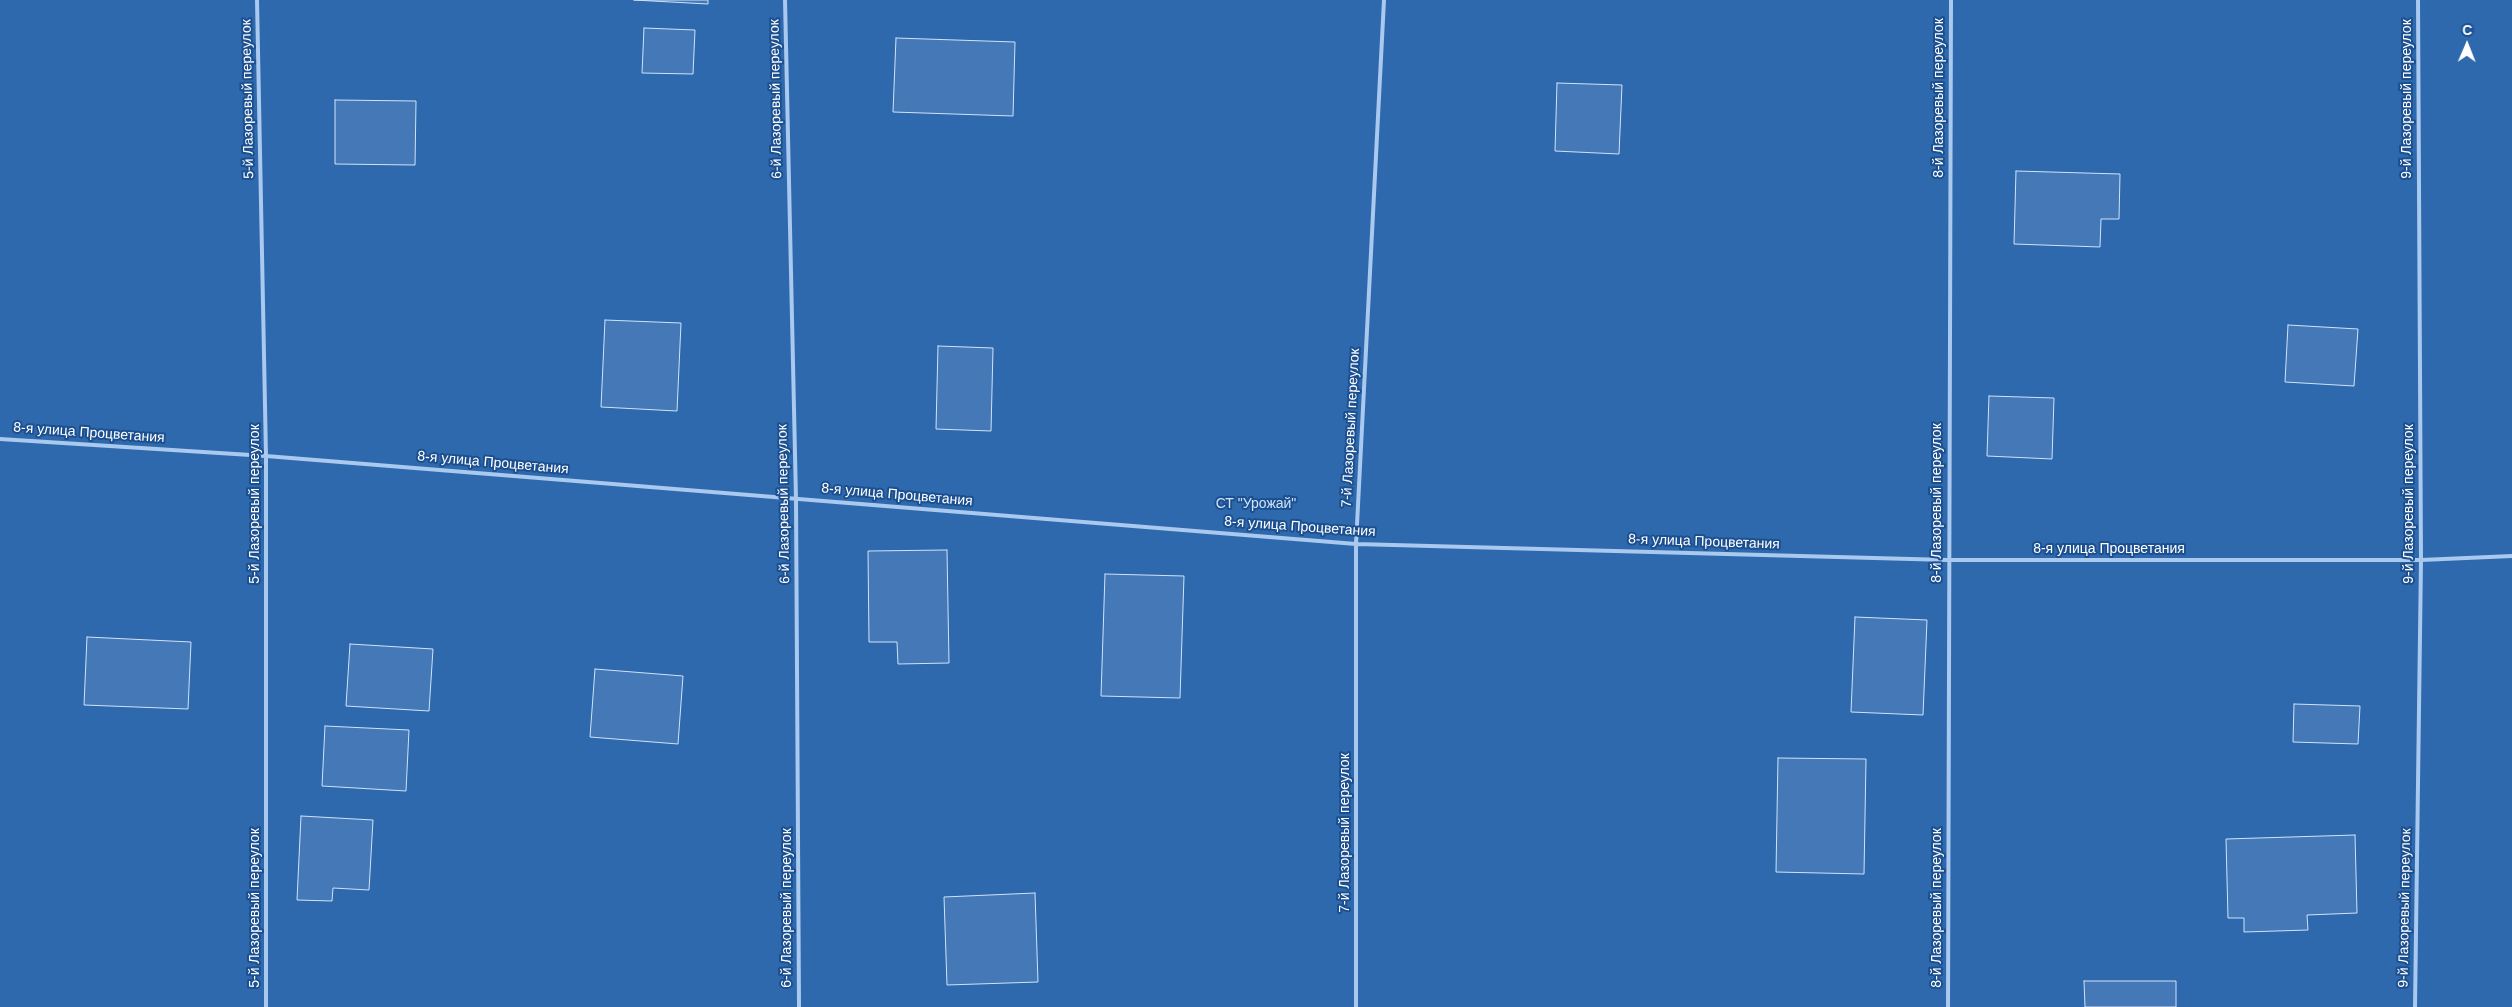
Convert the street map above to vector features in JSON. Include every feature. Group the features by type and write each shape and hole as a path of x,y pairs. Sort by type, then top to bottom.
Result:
{"lane":[{"name":"5-й Лазоревый переулок","path":"257,0 266,456 266,1007"},
{"name":"6-й Лазоревый переулок","path":"785,0 796,499 798,1007"},
{"name":"7-й Лазоревый переулок","path":"1356,1007 1356,544 1384,0"},
{"name":"8-й Лазоревый переулок","path":"1948,1007 1951,0"},
{"name":"9-й Лазоревый переулок","path":"2415,1007 2421,560 2418,0"},
{"name":"8-я улица Процветания","path":"0,439 266,456 1356,544 1948,560 2421,560 2512,556"}],"green space":[{"name":"СТ \"Урожай\"","path":"0,0 2512,0 2512,1007 0,1007"}],"building":[{"path":"634,0 708,0 708,4"},
{"path":"644,28 695,30 693,74 642,73"},
{"path":"896,38 1015,42 1013,116 893,112"},
{"path":"1557,83 1622,85 1619,154 1555,151"},
{"path":"335,100 416,101 415,165 335,164"},
{"path":"2016,171 2120,174 2119,219 2101,219 2100,247 2014,244"},
{"path":"605,320 681,323 677,411 601,407"},
{"path":"2288,325 2358,329 2354,386 2285,382"},
{"path":"938,346 993,348 991,431 936,429"},
{"path":"1989,396 2054,398 2052,459 1987,456"},
{"path":"947,550 949,663 898,664 897,642 869,642 868,551"},
{"path":"1105,574 1184,576 1180,698 1101,696"},
{"path":"1855,617 1927,620 1923,715 1851,712"},
{"path":"87,637 191,642 188,709 84,705"},
{"path":"350,644 433,649 429,711 346,706"},
{"path":"595,669 683,676 678,744 590,737"},
{"path":"2294,704 2360,706 2358,744 2293,742"},
{"path":"325,726 409,730 406,791 322,786"},
{"path":"1778,758 1866,759 1864,874 1776,872"},
{"path":"301,816 373,820 369,890 333,888 332,901 297,900"},
{"path":"2355,835 2357,913 2307,915 2308,930 2244,932 2244,918 2228,918 2226,839"},
{"path":"1035,893 1038,982 947,985 944,897"},
{"path":"2084,981 2176,981 2176,1007 2085,1007"}]}
